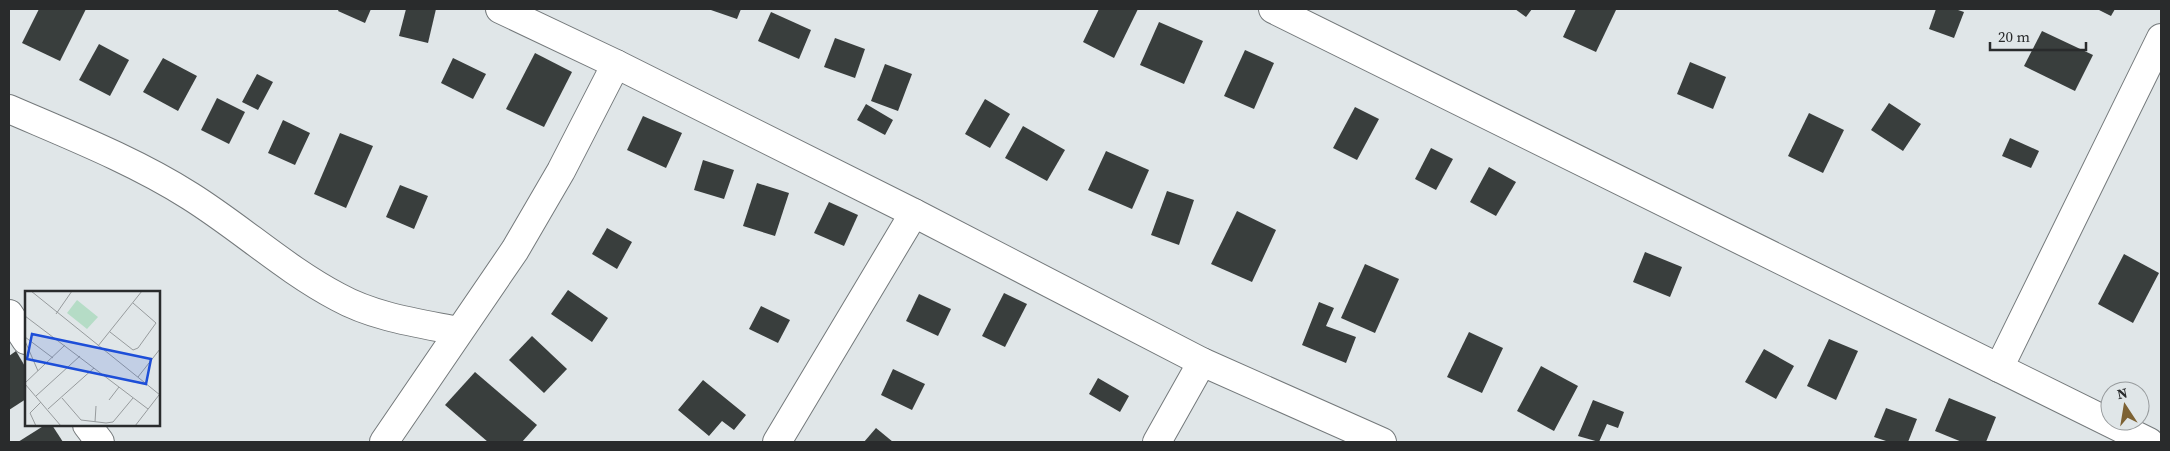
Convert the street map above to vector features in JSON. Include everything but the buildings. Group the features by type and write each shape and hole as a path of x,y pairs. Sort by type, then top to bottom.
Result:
{"street":[{"path":"500,9 616,64 914,213 1202,362 1382,442"},
{"path":"1273,9 2149,442"},
{"path":"1999,368 2158,52"},
{"path":"384,442 458,331 516,250 561,170 616,64"},
{"path":"9,109 142,170 189,196 236,228 286,266 339,298 385,315 458,331"},
{"path":"776,442 914,213"},
{"path":"9,314 25,338"},
{"path":"1157,442 1202,362"},
{"path":"88,426 100,442"}]}
